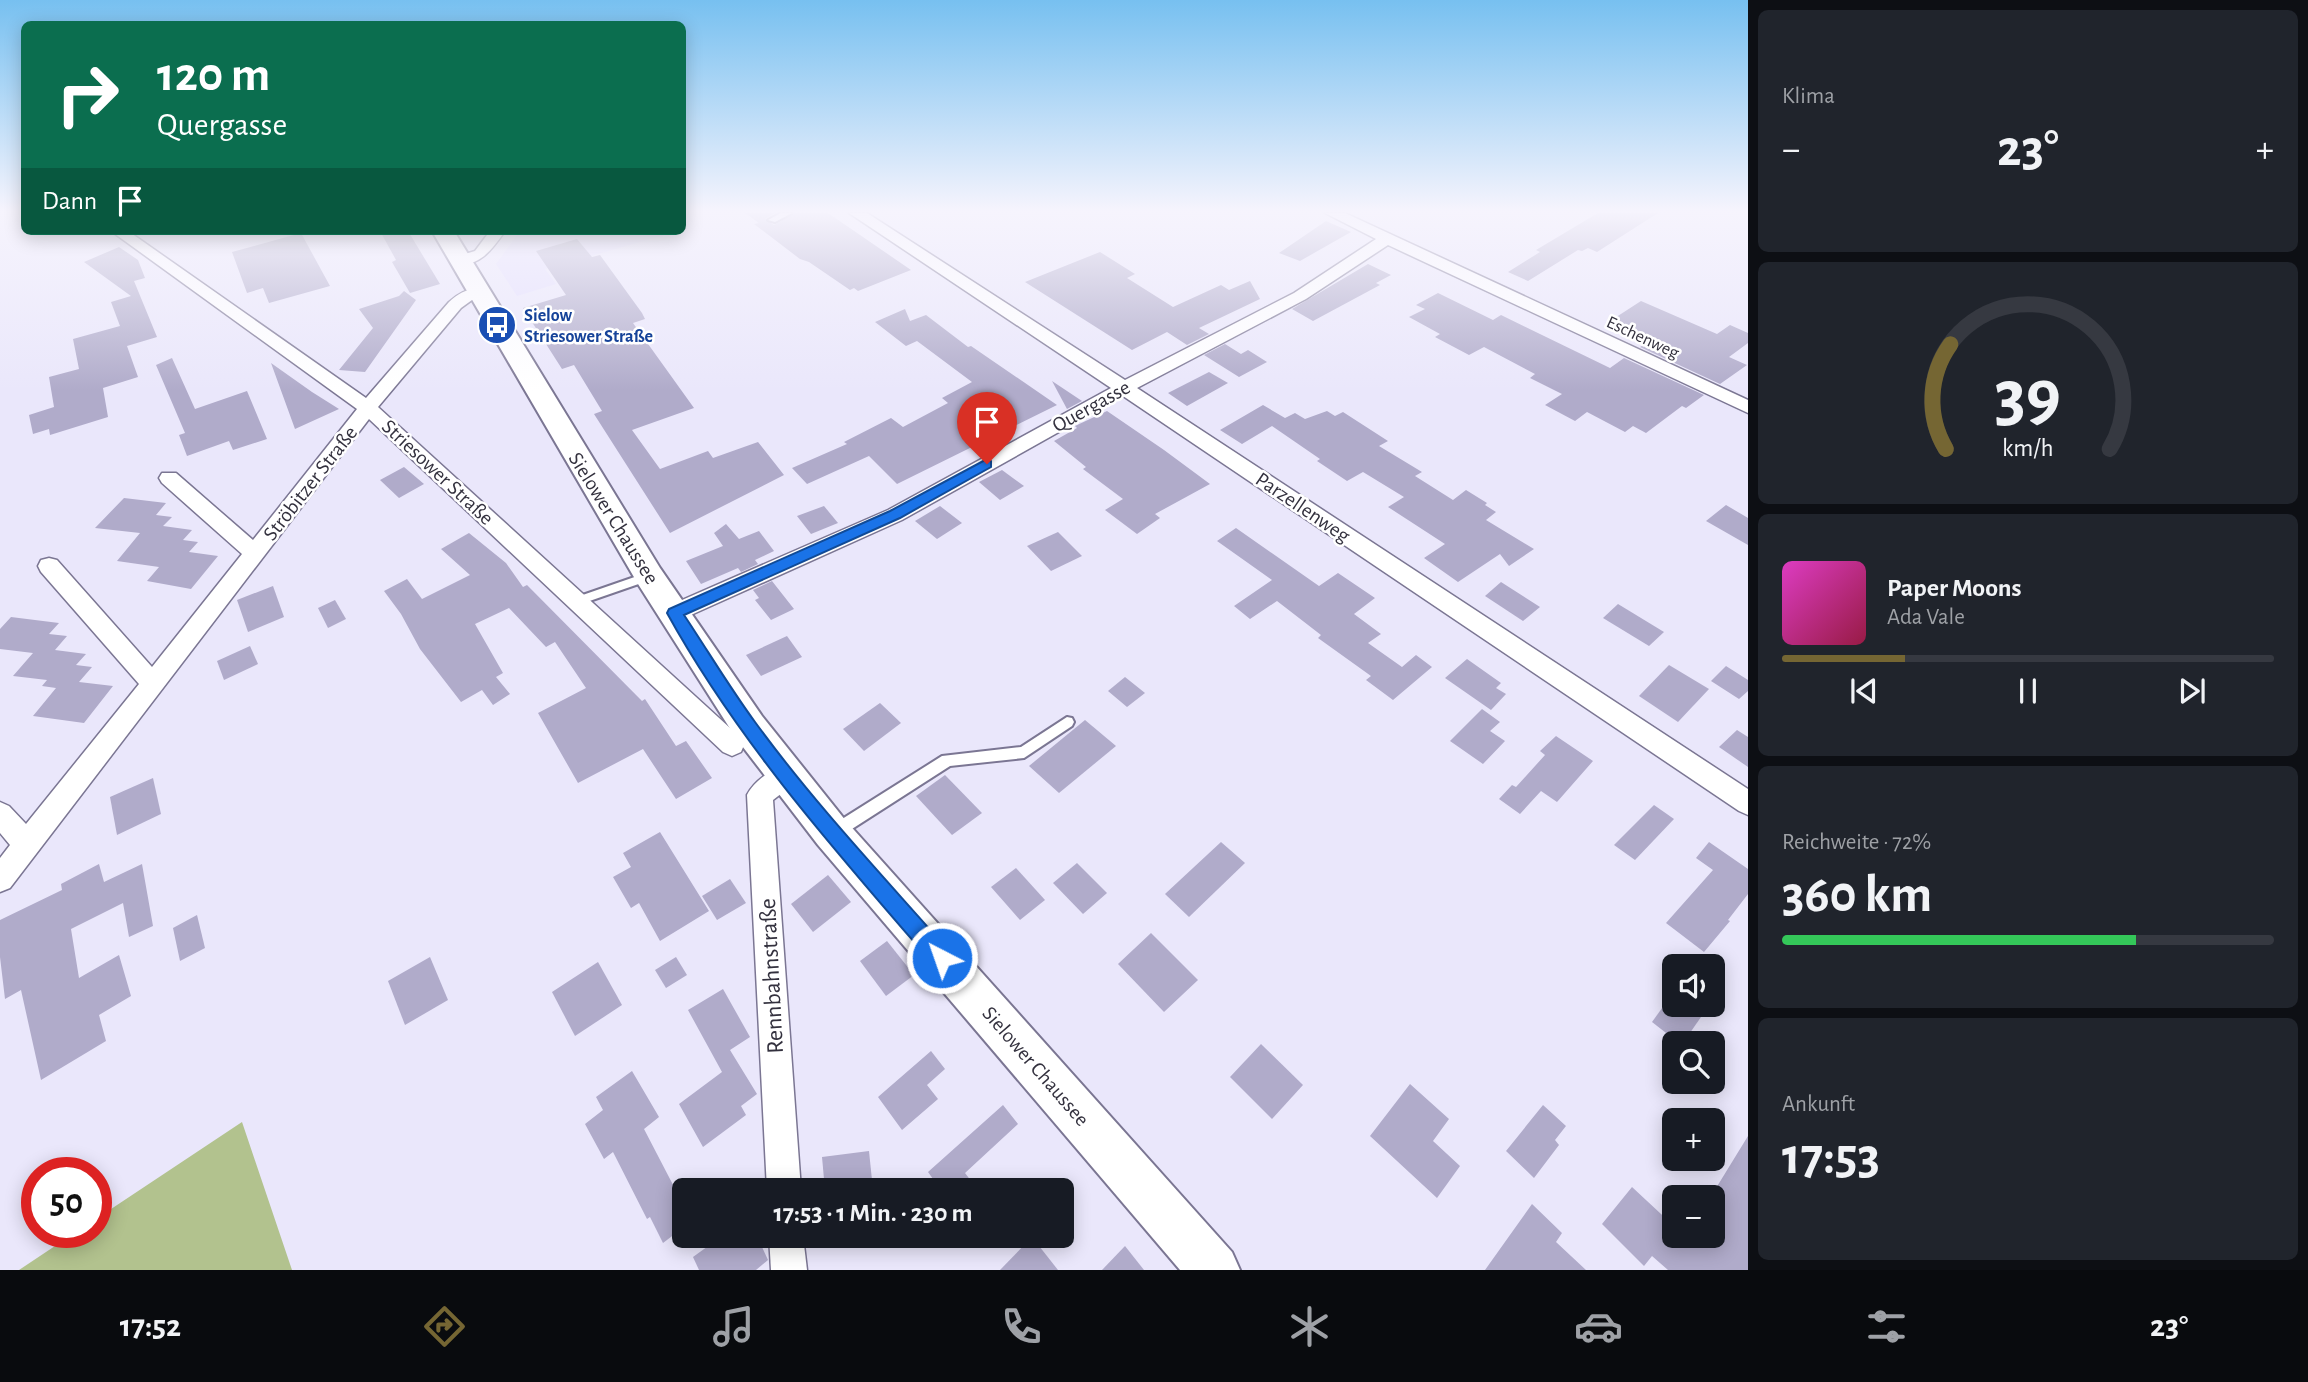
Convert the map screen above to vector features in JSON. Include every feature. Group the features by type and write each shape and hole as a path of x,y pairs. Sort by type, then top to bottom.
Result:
{"main road":[{"name":"Sielower Chaussee","path":"467,272 649,576 749,727 832,833 1214,1270"}],"street":[{"name":"Striesower Straße","path":"176,272 368,408 732,746"},
{"name":"Ströbitzer Straße","path":"0,879 368,408 455,305 466,296 472,272"},
{"name":"Parzellenweg","path":"947,272 1748,803"},
{"name":"Quergasse","path":"674,613 895,515 1124,387 1300,296 1336,272"},
{"name":"Eschenweg","path":"1458,272 1748,407"},
{"name":"Ströbitzer Straße","path":"169,478 255,553"},
{"path":"49,566 153,684"},
{"name":"Rennbahnstraße","path":"783,1178 760,795 786,775"},
{"path":"0,814 27,845"},
{"path":"787,1248 789,1270"}],"lane":[{"path":"578,601 649,576"},
{"path":"832,833 947,760 1024,752 1067,722"}],"shaded area":[{"path":"501,272 547,272 556,284 517,296"}],"green space":[{"path":"242,1122 292,1270 19,1270 52,1248 112,1248 112,1208"}],"building":[{"path":"98,272 143,272 145,278 134,281 157,337 127,346 138,377 103,388 108,417 50,435 49,429 33,434 29,415 54,407 49,377 79,369 73,339 120,326 111,302 131,296"},
{"path":"239,272 322,272 330,286 269,303 263,288 247,293"},
{"path":"398,272 433,272 440,284 410,293"},
{"path":"550,272 613,272 645,319 633,323 694,408 632,430 660,469 708,451 713,458 758,442 784,475 670,533 594,414 602,411 574,365 562,369 523,308 566,295"},
{"path":"824,272 905,272 858,291 854,288 850,290"},
{"path":"1049,272 1132,272 1135,274 1127,278 1173,307 1221,285 1229,290 1250,281 1260,299 1199,328 1209,334 1187,345 1167,332 1132,350 1025,282"},
{"path":"1354,272 1385,272 1391,275 1376,283 1380,285 1313,321 1292,309"},
{"path":"1509,272 1542,272 1528,281"},
{"path":"404,291 416,300 365,372 339,370 373,328 359,309 399,296"},
{"path":"1438,293 1493,320 1501,315 1610,368 1624,358 1704,395 1686,408 1682,406 1646,433 1633,426 1625,432 1587,412 1575,421 1545,405 1562,394 1530,378 1535,374 1484,347 1469,355 1435,337 1440,334 1409,317 1425,309 1416,305"},
{"path":"1641,301 1717,334 1730,325 1748,333 1748,343 1729,357 1747,365 1720,384 1640,347 1648,342 1607,323"},
{"path":"905,309 910,321 926,315 968,347 971,346 1057,405 897,484 869,456 807,484 792,468 847,444 844,442 891,418 903,427 948,403 942,398 972,382 917,341 906,346 875,322"},
{"path":"1225,344 1241,354 1248,350 1267,362 1239,377 1204,355"},
{"path":"172,358 195,409 247,391 267,439 233,450 229,441 187,456 179,435 185,433 156,365"},
{"path":"271,363 312,392 339,409 295,429"},
{"path":"1209,372 1228,383 1187,406 1168,393"},
{"path":"1052,381 1082,401 1067,409"},
{"path":"1263,405 1285,418 1295,413 1305,419 1327,411 1335,416 1343,412 1388,441 1379,446 1422,472 1415,476 1453,500 1466,490 1496,512 1486,520 1534,549 1509,566 1500,554 1458,582 1424,558 1445,544 1388,507 1404,497 1363,472 1347,481 1272,426 1242,444 1220,430"},
{"path":"1107,411 1210,484 1155,514 1160,518 1137,534 1105,510 1123,499 1083,469 1086,467 1054,441 1077,428 1075,426"},
{"path":"404,467 424,484 399,498 380,480"},
{"path":"1002,470 1024,486 1000,500 979,482"},
{"path":"124,498 166,503 156,515 172,517 163,526 192,530 183,540 198,542 189,552 218,556 191,589 147,581 159,567 117,561 140,533 95,528"},
{"path":"1726,505 1748,518 1748,545 1706,521"},
{"path":"824,506 838,523 811,534 797,516"},
{"path":"940,506 962,523 937,539 915,521"},
{"path":"726,524 739,539 759,531 774,551 755,560 758,564 741,572 738,568 701,584 686,561 723,546 714,533"},
{"path":"1236,528 1319,586 1338,573 1375,598 1354,614 1381,634 1368,643 1402,667 1416,655 1432,667 1393,700 1366,680 1371,676 1318,638 1321,635 1277,601 1250,619 1234,606 1272,580 1217,541"},
{"path":"1058,532 1082,556 1051,571 1027,546"},
{"path":"469,533 506,563 523,587 527,585 642,701 645,699 676,746 686,741 712,778 676,799 643,749 578,783 538,713 586,688 555,642 546,647 509,608 475,624 503,673 496,677 510,694 493,705 482,690 461,702 420,649 401,614 384,591 407,579 422,599 470,575 441,549"},
{"path":"772,581 794,609 771,620 755,600 759,598 753,590"},
{"path":"1501,582 1540,607 1523,621 1485,596"},
{"path":"273,586 284,617 248,632 237,600"},
{"path":"335,600 346,619 328,628 318,608"},
{"path":"1618,604 1664,632 1649,646 1603,618"},
{"path":"11,617 59,623 49,634 67,636 55,650 86,654 76,665 92,667 79,682 113,686 84,723 33,716 56,688 42,686 47,680 13,676 33,653 0,649 0,629"},
{"path":"787,636 802,657 761,676 746,655"},
{"path":"250,646 258,664 224,680 217,661"},
{"path":"1467,659 1501,683 1496,688 1506,694 1491,710 1445,678"},
{"path":"1669,665 1709,689 1678,722 1639,696"},
{"path":"1726,666 1748,680 1748,691 1739,699 1711,681"},
{"path":"1125,677 1145,693 1127,707 1108,691"},
{"path":"880,703 901,723 864,751 843,729"},
{"path":"1482,709 1500,722 1490,731 1505,741 1483,764 1450,741"},
{"path":"1085,720 1116,746 1059,793 1029,766"},
{"path":"1737,730 1748,737 1748,767 1719,747"},
{"path":"1556,736 1593,761 1557,802 1541,791 1520,814 1499,799 1512,785 1516,787 1545,755 1540,751"},
{"path":"945,775 982,813 952,835 916,796"},
{"path":"153,778 161,814 117,835 110,797"},
{"path":"1654,805 1674,819 1635,860 1614,845"},
{"path":"660,832 709,911 660,941 639,903 631,908 613,877 631,867 623,853"},
{"path":"1221,842 1245,863 1189,917 1165,894"},
{"path":"1709,842 1748,869 1748,894 1704,952 1666,923 1713,870 1696,858"},
{"path":"1077,863 1107,893 1083,914 1053,883"},
{"path":"99,864 104,882 142,864 153,926 129,937 123,903 71,929 79,978 119,955 131,996 99,1015 106,1041 41,1080 21,990 5,999 0,957 0,920 62,890 61,884"},
{"path":"1016,868 1045,900 1020,920 991,887"},
{"path":"828,875 851,902 813,932 791,904"},
{"path":"730,879 746,903 717,920 702,896"},
{"path":"197,915 205,948 180,961 173,928"},
{"path":"1151,933 1198,980 1164,1012 1118,964"},
{"path":"887,941 914,975 886,996 860,961"},
{"path":"430,957 448,1000 405,1025 388,981"},
{"path":"676,957 687,975 666,988 655,970"},
{"path":"598,962 622,1005 575,1036 552,992"},
{"path":"723,989 750,1037 730,1050 757,1094 741,1106 746,1115 703,1147 679,1104 722,1072 688,1010"},
{"path":"1662,1008 1662,1017 1701,1017 1691,1031 1664,1031 1652,1022"},
{"path":"1261,1044 1303,1085 1272,1119 1230,1077"},
{"path":"931,1051 945,1069 927,1085 938,1099 902,1130 878,1097"},
{"path":"632,1071 659,1117 644,1129 672,1183 672,1236 663,1243 650,1217 647,1219 613,1152 604,1159 585,1124 603,1110 596,1097"},
{"path":"1410,1084 1449,1119 1433,1141 1460,1166 1437,1198 1370,1136"},
{"path":"1003,1105 1018,1124 965,1173 969,1178 932,1178 928,1172"},
{"path":"1543,1105 1566,1126 1555,1140 1559,1145 1534,1178 1506,1151"},
{"path":"1748,1136 1748,1270 1668,1270 1652,1256 1644,1266 1602,1224 1632,1187 1662,1215 1662,1248 1725,1248 1725,1185 1718,1185"},
{"path":"869,1151 872,1178 824,1178 822,1157"},
{"path":"1532,1204 1562,1233 1556,1242 1586,1270 1485,1270"},
{"path":"1125,1246 1144,1270 1102,1270"},
{"path":"705,1248 762,1248 768,1260 756,1270 699,1270 693,1257"},
{"path":"1021,1248 1041,1248 1058,1270 1000,1270"}],"place":[{"name":"Sielow Striesower Straße","path":"497,325"}],"route":[{"path":"942,958 832,833 786,775 749,727 674,613 895,515 987,464"}]}
